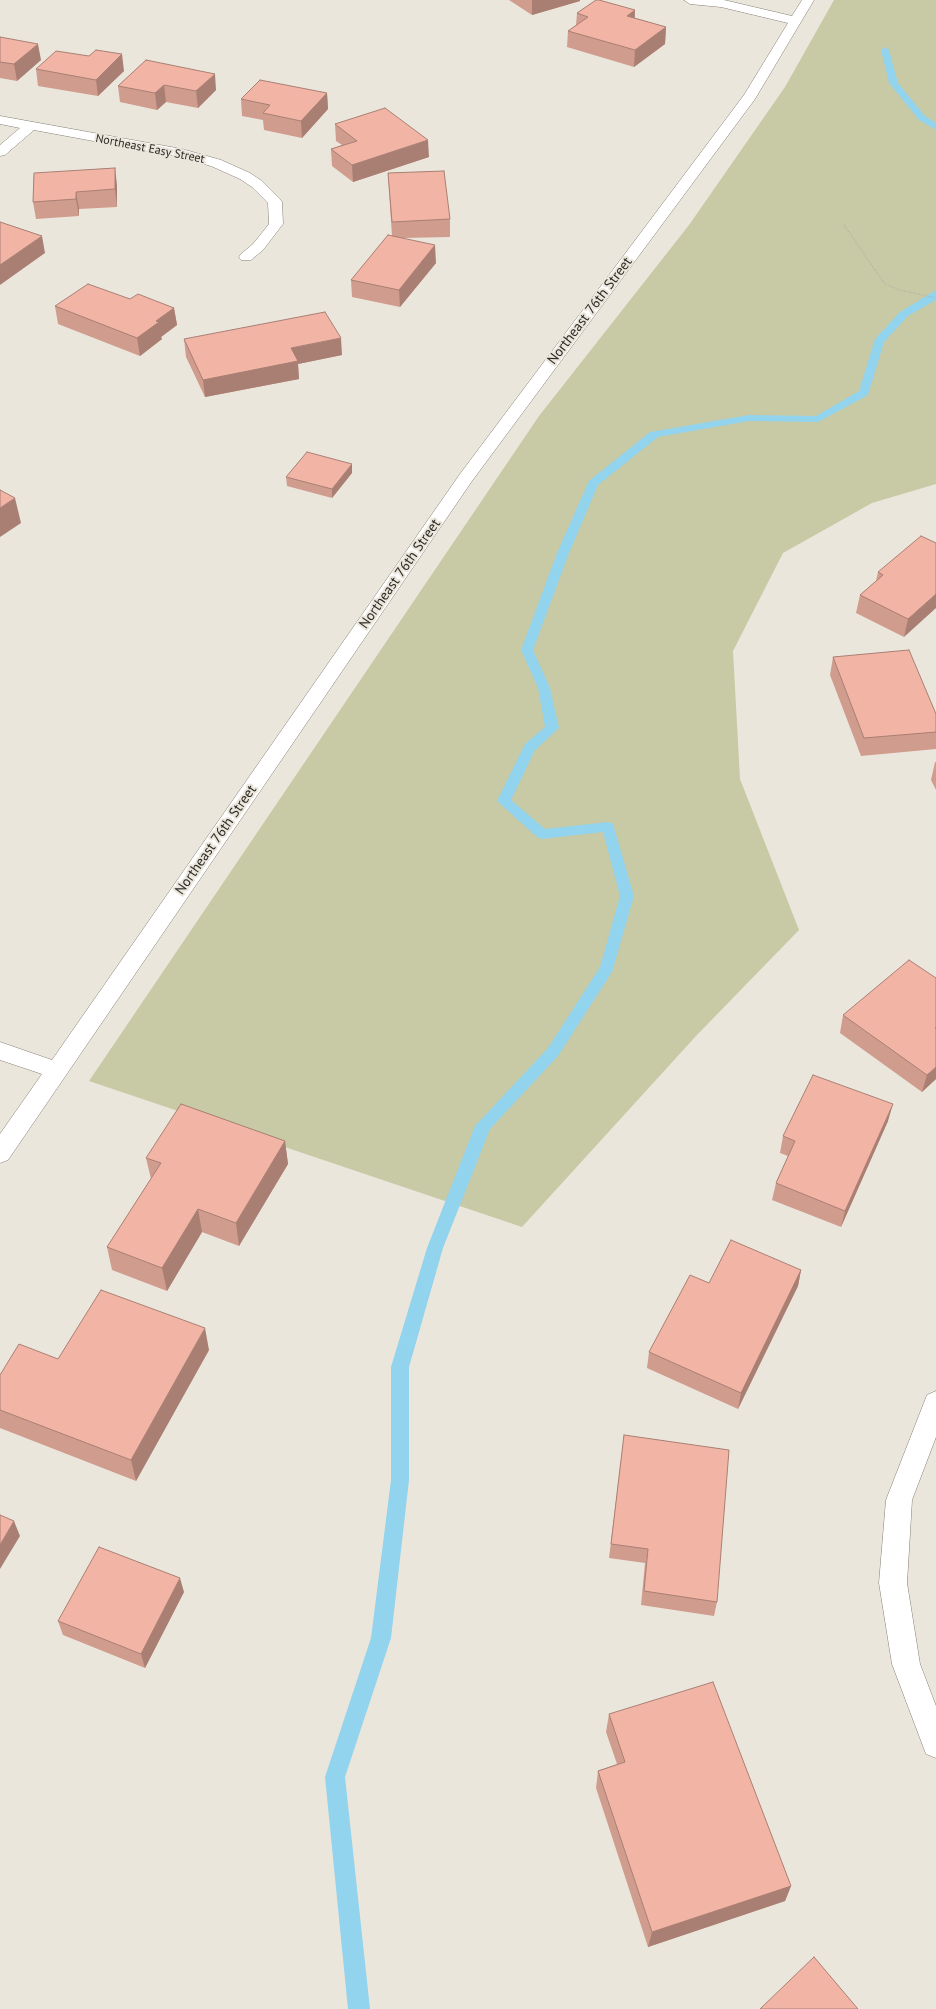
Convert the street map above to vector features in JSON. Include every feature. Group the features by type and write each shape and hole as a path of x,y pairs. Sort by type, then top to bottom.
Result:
{"street":[{"path":"690,0 721,3 795,21"},
{"name":"Northeast 76th Street","path":"0,1153 466,478 750,96 808,0"},
{"name":"Northeast Easy Street","path":"0,120 182,153 216,163 245,176 262,189 275,202 276,224 258,247 246,257"},
{"path":"0,152 31,126"},
{"path":"0,1051 56,1070"},
{"path":"936,1403 899,1500 893,1583 906,1664 936,1744"}],"path":[{"path":"844,225 885,284 900,290 936,298"}],"green space":[{"path":"834,0 936,0 936,484 872,503 783,553 733,651 740,779 799,930 696,1036 522,1227 89,1081 539,416 689,225 785,87"}],"building":[{"path":"596,0 635,10 627,16 666,27 635,50 568,31 588,17 577,13"},
{"path":"0,37 38,44 14,64 0,62"},
{"path":"96,50 122,54 96,80 36,69 56,51 89,56"},
{"path":"146,60 215,74 196,91 164,85 155,93 118,86"},
{"path":"260,80 327,93 301,121 263,113 270,105 241,99"},
{"path":"385,108 428,140 352,165 331,149 357,141 335,124"},
{"path":"115,168 115,189 76,192 76,199 33,202 34,173"},
{"path":"444,171 450,219 392,222 388,173"},
{"path":"0,222 42,236 0,265"},
{"path":"388,235 435,245 399,290 351,280"},
{"path":"88,284 130,299 138,294 174,308 156,321 159,322 137,338 55,306"},
{"path":"325,312 341,338 291,348 298,361 203,380 184,339"},
{"path":"307,452 352,464 332,489 286,477"},
{"path":"0,490 15,498 0,508"},
{"path":"921,536 936,543 936,594 908,619 860,595 883,575 878,572"},
{"path":"909,650 936,714 936,732 864,738 833,657"},
{"path":"909,960 936,978 936,1067 927,1075 843,1015"},
{"path":"813,1075 893,1104 845,1211 776,1183 795,1141 783,1136"},
{"path":"181,1104 285,1141 236,1223 198,1209 162,1268 107,1247 161,1163 146,1158"},
{"path":"731,1240 801,1270 741,1393 649,1352 690,1275 709,1283"},
{"path":"101,1290 205,1328 131,1460 0,1410 0,1375 19,1344 58,1359"},
{"path":"624,1435 729,1450 717,1602 644,1591 648,1549 611,1544"},
{"path":"0,1515 14,1521 0,1545"},
{"path":"99,1547 180,1578 141,1654 58,1621"},
{"path":"713,1682 791,1886 652,1932 598,1771 625,1762 609,1714"},
{"path":"814,1957 858,2009 760,2009"}],"waterway":[{"path":"885,50 894,83 922,118 936,127"},
{"path":"359,2009 335,1777 381,1638 400,1480 400,1367 435,1248 483,1126 553,1052 607,968 627,896 608,827 542,834 504,801 530,747 552,728 544,688 527,650 563,553 593,483 654,434 749,418 818,419 864,393 879,341 904,314 933,297 936,293"}]}
